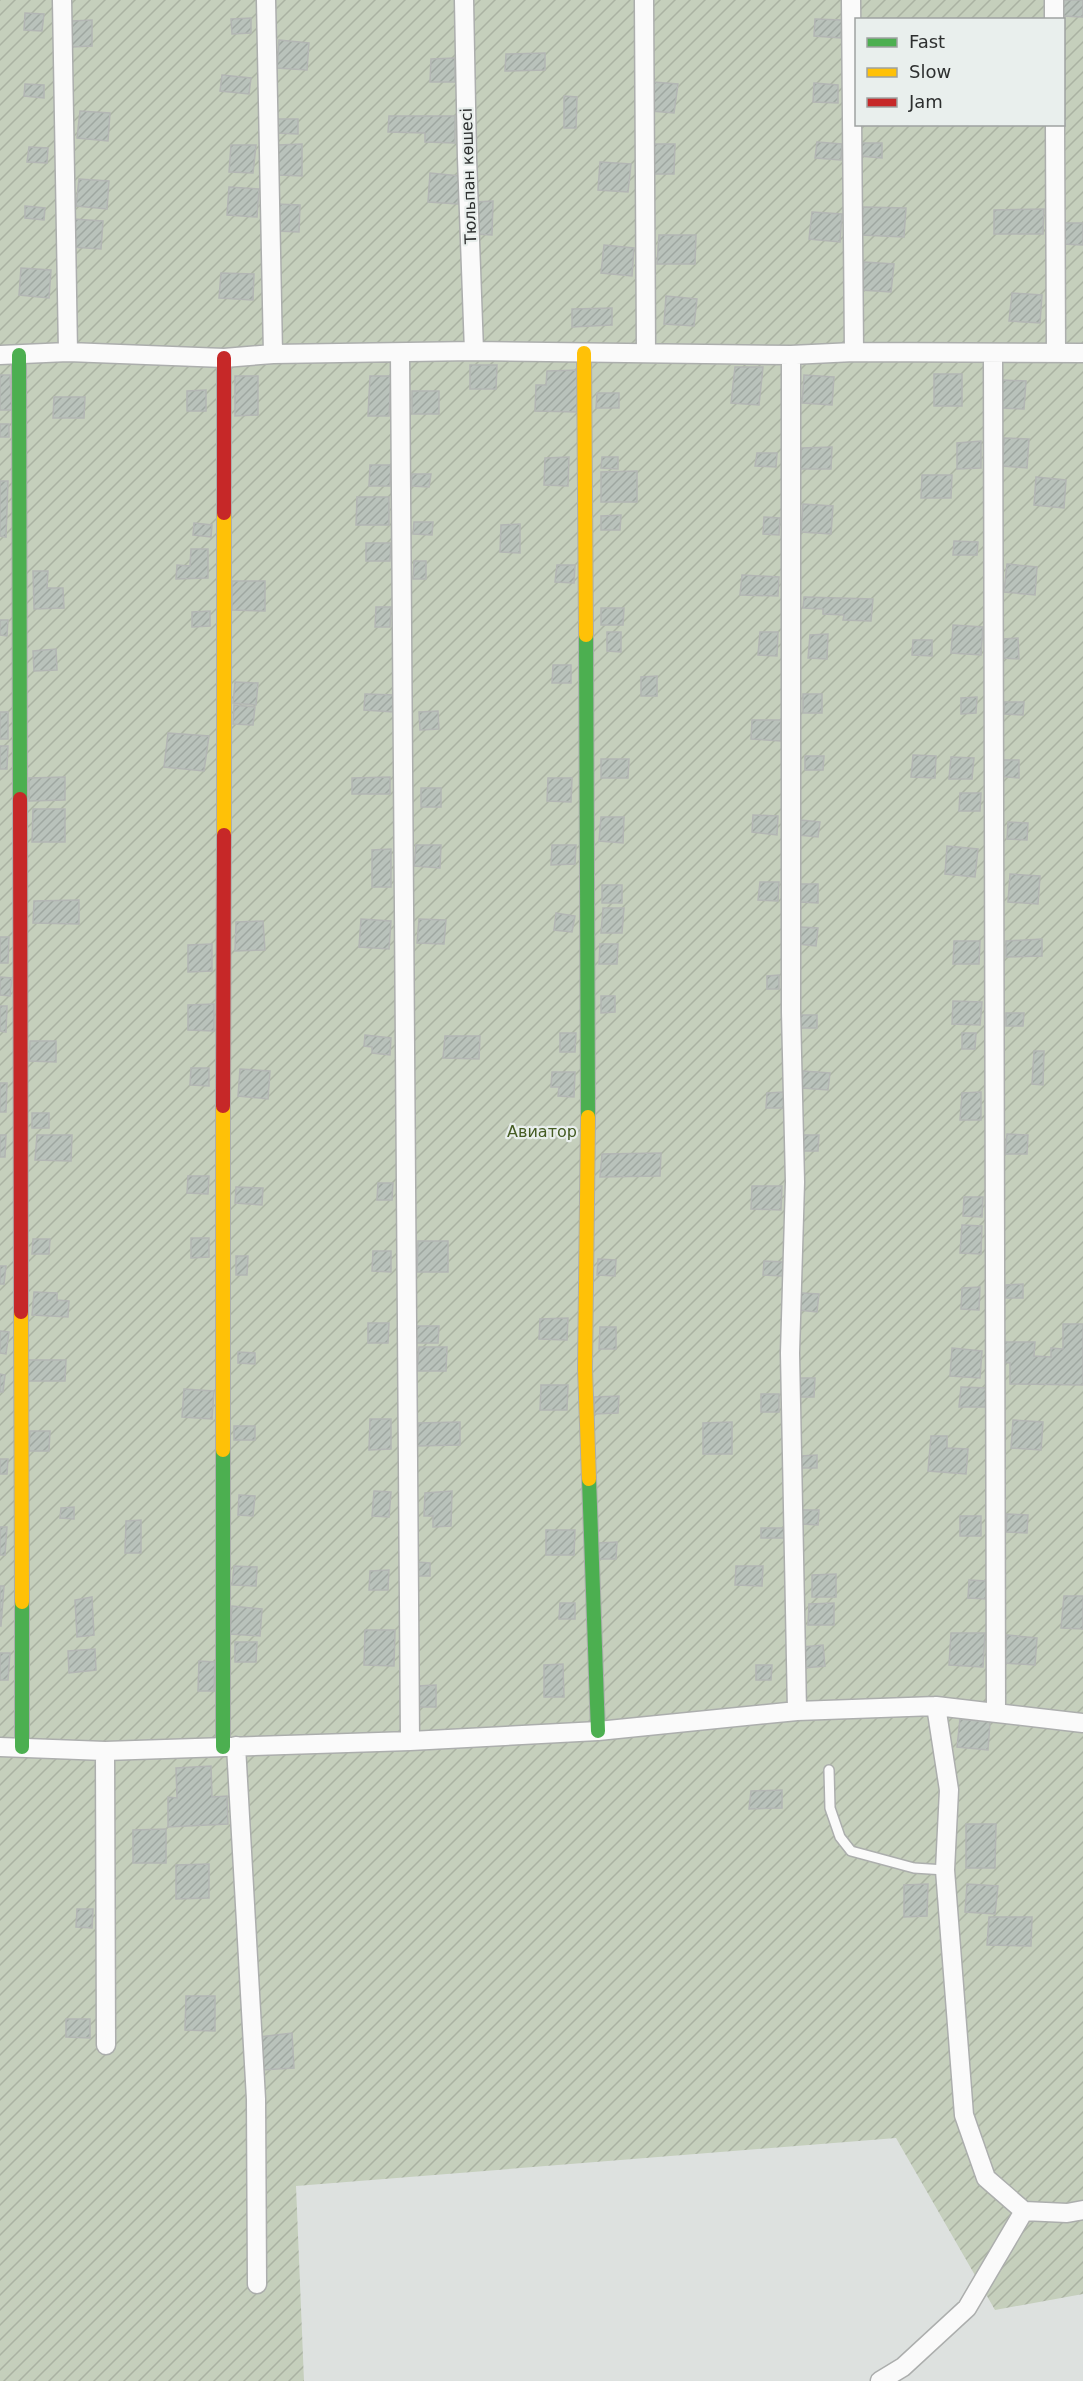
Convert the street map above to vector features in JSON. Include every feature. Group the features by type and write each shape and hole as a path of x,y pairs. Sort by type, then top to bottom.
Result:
{"street":[{"path":"62,0 68,352"},
{"path":"266,0 273,354"},
{"name":"Тюльпан көшесі","path":"464,0 474,351"},
{"path":"644,0 646,353"},
{"path":"851,0 854,352"},
{"path":"1054,0 1054,18"},
{"path":"1055,126 1056,353"},
{"path":"0,354 68,352 224,358 273,354 474,351 791,355 854,352 1083,353"},
{"path":"400,353 410,1741"},
{"path":"584,353 589,1014 585,1369 598,1731"},
{"path":"993,353 996,1713"},
{"path":"19,355 22,1747"},
{"path":"791,355 790,1012 795,1182 790,1353 797,1711"},
{"path":"224,358 226,1391 230,1747 256,2098 257,2284"},
{"path":"936,1706 949,1790 945,1870 964,2115 986,2178 1024,2211 1067,2213 1083,2210"},
{"path":"0,1747 105,1751 410,1741 598,1731 797,1711 936,1706 1083,1723"},
{"path":"105,1751 106,2045"},
{"path":"880,2381 903,2367 967,2308 1024,2211"}],"lane":[{"path":"829,1770 830,1808 840,1837 851,1851 914,1868 945,1870"}],"green space":[{"name":"Авиатор","path":"0,0 1083,0 1083,2294 995,2310 896,2138 296,2186 304,2381 0,2381"}],"building":[{"path":"1063,0 1083,0 1083,17 1062,16"},
{"path":"25,13 44,14 42,31 24,30"},
{"path":"251,18 251,33 232,34 231,19"},
{"path":"815,19 842,20 841,38 814,36"},
{"path":"92,20 92,46 72,47 72,21"},
{"path":"279,40 309,43 307,70 277,68"},
{"path":"545,53 545,70 505,71 506,54"},
{"path":"455,58 455,82 430,82 431,59"},
{"path":"222,75 251,78 249,94 220,91"},
{"path":"653,82 678,84 674,113 651,111"},
{"path":"814,83 838,85 838,103 813,102"},
{"path":"25,84 44,85 44,98 24,96"},
{"path":"564,96 577,97 576,128 564,128"},
{"path":"80,111 110,113 108,141 77,138"},
{"path":"389,116 455,116 455,143 425,142 425,133 388,132"},
{"path":"275,119 298,119 298,134 275,133"},
{"path":"817,142 842,144 841,160 815,158"},
{"path":"860,143 882,143 882,158 859,156"},
{"path":"302,144 302,176 277,175 278,145"},
{"path":"654,144 675,144 674,174 653,174"},
{"path":"231,145 256,145 253,173 229,172"},
{"path":"29,147 48,148 47,163 27,162"},
{"path":"600,162 631,164 628,192 598,190"},
{"path":"430,173 460,176 458,204 428,202"},
{"path":"79,179 109,181 107,209 76,206"},
{"path":"229,187 259,189 257,217 227,215"},
{"path":"493,201 492,235 473,234 474,202"},
{"path":"276,204 300,205 299,232 276,231"},
{"path":"25,206 45,208 44,220 25,218"},
{"path":"863,207 906,208 904,237 860,235"},
{"path":"1044,209 1043,234 994,234 994,210"},
{"path":"812,212 842,214 840,242 809,239"},
{"path":"73,219 103,221 101,249 71,247"},
{"path":"1065,223 1083,223 1083,245 1063,244"},
{"path":"659,235 696,235 695,264 657,264"},
{"path":"604,245 634,248 632,276 601,273"},
{"path":"864,262 894,264 891,292 861,290"},
{"path":"21,268 51,270 49,298 19,295"},
{"path":"221,273 254,274 253,300 219,298"},
{"path":"1012,293 1042,295 1040,323 1009,321"},
{"path":"666,296 697,299 694,326 664,324"},
{"path":"612,308 612,325 572,327 572,309"},
{"path":"470,365 497,365 496,389 470,389"},
{"path":"735,367 763,367 759,405 731,403"},
{"path":"579,370 577,412 535,411 536,385 546,385 547,371"},
{"path":"934,374 962,374 962,406 934,406"},
{"path":"0,375 10,375 12,410 0,410"},
{"path":"804,375 834,377 832,405 802,403"},
{"path":"235,376 258,376 258,415 235,416"},
{"path":"370,376 391,376 389,416 368,416"},
{"path":"1001,380 1026,381 1024,409 999,408"},
{"path":"206,390 206,411 187,411 187,391"},
{"path":"412,391 439,391 439,414 412,414"},
{"path":"597,393 619,393 619,408 596,408"},
{"path":"54,397 85,397 84,418 53,418"},
{"path":"0,424 9,424 9,437 0,437"},
{"path":"1004,438 1029,439 1027,468 1002,466"},
{"path":"981,441 981,468 957,469 957,443"},
{"path":"832,447 831,469 800,469 801,448"},
{"path":"757,453 777,453 776,467 755,466"},
{"path":"569,457 568,486 544,485 545,458"},
{"path":"602,457 618,457 618,469 601,468"},
{"path":"370,465 391,465 390,486 369,486"},
{"path":"637,471 637,502 601,502 601,472"},
{"path":"412,474 431,474 429,487 411,486"},
{"path":"922,475 952,475 951,498 921,498"},
{"path":"1036,477 1066,480 1064,508 1034,505"},
{"path":"0,481 8,481 6,537 0,536"},
{"path":"357,497 389,497 389,525 356,525"},
{"path":"803,504 833,506 831,534 801,532"},
{"path":"621,515 620,530 601,530 601,516"},
{"path":"764,517 780,518 779,535 763,534"},
{"path":"414,522 433,522 432,535 413,534"},
{"path":"194,523 212,525 211,537 193,535"},
{"path":"520,524 520,553 500,552 501,525"},
{"path":"954,541 978,542 977,555 953,555"},
{"path":"366,543 391,543 390,561 366,561"},
{"path":"191,549 208,549 208,578 176,579 177,565 190,566"},
{"path":"414,561 426,561 426,579 413,579"},
{"path":"1007,564 1037,567 1035,595 1004,592"},
{"path":"557,565 575,565 574,583 555,582"},
{"path":"33,571 48,571 47,588 63,588 64,608 34,609"},
{"path":"742,575 779,577 778,596 740,595"},
{"path":"232,581 265,581 265,611 232,610"},
{"path":"804,597 873,599 871,621 843,620 844,615 823,614 823,609 803,608"},
{"path":"376,607 391,607 390,627 375,627"},
{"path":"601,608 624,608 623,625 601,625"},
{"path":"210,611 210,626 192,627 192,612"},
{"path":"0,620 8,620 7,636 0,635"},
{"path":"953,625 983,627 981,655 951,653"},
{"path":"607,632 621,632 621,652 607,651"},
{"path":"760,632 778,632 777,656 758,655"},
{"path":"828,634 827,659 808,658 810,635"},
{"path":"1018,638 1019,659 1002,658 1003,639"},
{"path":"913,640 932,640 932,656 912,655"},
{"path":"56,649 57,670 34,671 33,651"},
{"path":"553,665 571,665 571,683 552,683"},
{"path":"657,676 657,696 641,696 641,677"},
{"path":"235,682 258,683 256,705 233,703"},
{"path":"365,694 395,695 394,712 364,710"},
{"path":"803,694 822,694 822,713 803,713"},
{"path":"977,697 976,713 961,714 961,698"},
{"path":"1004,702 1024,702 1023,715 1004,714"},
{"path":"234,705 255,707 253,725 233,724"},
{"path":"438,711 439,729 420,730 419,712"},
{"path":"0,712 8,712 8,739 0,739"},
{"path":"752,720 781,720 781,741 751,739"},
{"path":"168,733 209,736 204,771 164,767"},
{"path":"0,746 8,746 7,769 0,769"},
{"path":"913,755 936,756 935,778 911,777"},
{"path":"805,756 824,756 823,770 805,770"},
{"path":"951,757 974,758 972,779 949,779"},
{"path":"601,759 629,759 628,778 601,778"},
{"path":"1000,760 1019,760 1019,778 999,776"},
{"path":"65,777 65,800 29,801 29,778"},
{"path":"390,777 390,794 352,794 352,778"},
{"path":"548,778 572,778 571,802 547,801"},
{"path":"421,788 441,788 441,807 421,807"},
{"path":"960,793 981,793 980,811 959,811"},
{"path":"33,809 65,809 65,842 32,842"},
{"path":"753,815 778,816 777,835 752,832"},
{"path":"601,817 624,817 623,843 599,841"},
{"path":"800,820 820,822 818,837 798,835"},
{"path":"1008,822 1028,823 1027,840 1007,839"},
{"path":"416,845 441,845 440,868 414,866"},
{"path":"552,845 576,845 575,864 551,865"},
{"path":"947,846 978,849 975,877 945,874"},
{"path":"391,849 391,887 372,887 372,850"},
{"path":"1010,874 1040,876 1038,904 1008,902"},
{"path":"760,882 779,882 778,901 758,900"},
{"path":"800,884 818,884 818,903 800,902"},
{"path":"602,885 622,885 622,903 602,903"},
{"path":"79,900 79,924 33,923 34,901"},
{"path":"603,908 624,908 622,933 601,933"},
{"path":"556,913 575,916 572,932 554,930"},
{"path":"361,919 391,921 389,949 359,947"},
{"path":"419,919 446,920 444,944 417,943"},
{"path":"263,921 265,950 235,951 236,922"},
{"path":"800,927 818,928 816,946 798,944"},
{"path":"0,937 9,937 8,963 0,963"},
{"path":"1042,939 1042,956 1006,957 1006,941"},
{"path":"954,941 980,941 979,964 953,964"},
{"path":"212,944 212,971 188,972 188,945"},
{"path":"600,944 618,944 617,964 599,964"},
{"path":"779,975 779,989 767,989 767,976"},
{"path":"0,977 12,978 10,996 0,995"},
{"path":"601,996 615,996 615,1012 601,1013"},
{"path":"953,1001 982,1002 980,1025 952,1024"},
{"path":"214,1004 214,1031 188,1030 188,1005"},
{"path":"0,1006 7,1006 6,1032 0,1031"},
{"path":"1006,1013 1024,1013 1023,1026 1006,1026"},
{"path":"800,1015 817,1015 817,1028 799,1028"},
{"path":"560,1033 576,1033 575,1052 560,1052"},
{"path":"962,1033 976,1033 975,1049 962,1049"},
{"path":"365,1035 391,1038 390,1055 372,1053 372,1047 364,1046"},
{"path":"445,1036 480,1036 479,1059 443,1058"},
{"path":"30,1041 56,1041 56,1062 29,1061"},
{"path":"1034,1051 1044,1051 1043,1085 1032,1084"},
{"path":"191,1068 209,1068 209,1086 190,1085"},
{"path":"240,1069 270,1071 268,1099 238,1096"},
{"path":"803,1071 830,1073 828,1090 802,1088"},
{"path":"552,1072 575,1072 574,1097 558,1096 559,1087 551,1087"},
{"path":"0,1083 7,1083 6,1112 0,1112"},
{"path":"784,1092 784,1108 766,1108 767,1093"},
{"path":"981,1092 981,1120 960,1120 962,1093"},
{"path":"32,1113 49,1113 49,1128 32,1128"},
{"path":"1007,1134 1028,1135 1027,1154 1005,1154"},
{"path":"0,1135 6,1135 5,1157 0,1157"},
{"path":"37,1135 72,1135 71,1161 35,1160"},
{"path":"803,1135 819,1135 818,1151 801,1151"},
{"path":"661,1153 660,1176 600,1177 602,1154"},
{"path":"188,1176 209,1176 208,1194 187,1193"},
{"path":"378,1183 393,1183 392,1200 377,1200"},
{"path":"752,1186 782,1186 781,1210 751,1209"},
{"path":"236,1187 263,1188 262,1205 235,1203"},
{"path":"964,1197 983,1197 982,1217 963,1216"},
{"path":"962,1225 982,1226 981,1254 960,1253"},
{"path":"191,1238 209,1238 209,1257 191,1258"},
{"path":"33,1239 50,1239 49,1254 32,1254"},
{"path":"418,1241 448,1241 448,1272 417,1272"},
{"path":"373,1251 391,1251 391,1272 372,1271"},
{"path":"236,1256 248,1256 247,1275 236,1275"},
{"path":"598,1259 616,1260 615,1276 597,1275"},
{"path":"764,1261 785,1262 783,1276 763,1275"},
{"path":"0,1266 6,1266 4,1284 0,1284"},
{"path":"1023,1284 1023,1298 1005,1298 1006,1285"},
{"path":"980,1287 979,1310 961,1309 962,1288"},
{"path":"34,1292 57,1293 57,1300 69,1301 68,1317 32,1315"},
{"path":"801,1293 819,1294 817,1312 799,1310"},
{"path":"568,1318 567,1340 539,1339 540,1319"},
{"path":"368,1323 389,1323 388,1343 368,1343"},
{"path":"1063,1324 1083,1324 1083,1385 1010,1384 1010,1363 1003,1362 1004,1342 1035,1342 1034,1356 1051,1357 1051,1348 1063,1349"},
{"path":"415,1326 439,1326 438,1343 414,1343"},
{"path":"600,1327 616,1327 616,1349 599,1349"},
{"path":"0,1331 9,1332 6,1354 0,1353"},
{"path":"419,1347 447,1347 446,1371 417,1371"},
{"path":"952,1348 982,1351 980,1378 950,1376"},
{"path":"238,1352 255,1353 255,1364 238,1363"},
{"path":"27,1360 66,1360 65,1381 26,1381"},
{"path":"0,1374 5,1375 3,1392 0,1392"},
{"path":"799,1378 815,1378 814,1397 798,1397"},
{"path":"541,1385 568,1385 567,1410 540,1410"},
{"path":"961,1387 988,1388 987,1407 959,1407"},
{"path":"184,1389 214,1391 212,1419 182,1417"},
{"path":"761,1394 779,1394 779,1412 761,1412"},
{"path":"619,1396 618,1413 594,1414 594,1397"},
{"path":"370,1419 391,1419 391,1449 369,1450"},
{"path":"1013,1420 1043,1422 1041,1450 1011,1448"},
{"path":"460,1422 460,1445 417,1446 418,1423"},
{"path":"732,1422 732,1454 703,1454 703,1423"},
{"path":"234,1426 255,1426 255,1440 234,1440"},
{"path":"30,1431 50,1431 49,1451 29,1451"},
{"path":"931,1436 947,1436 947,1448 968,1449 966,1474 928,1471"},
{"path":"817,1455 817,1468 800,1468 800,1456"},
{"path":"0,1459 8,1459 7,1474 0,1474"},
{"path":"374,1491 391,1492 389,1517 372,1516"},
{"path":"452,1491 451,1526 433,1527 433,1516 424,1516 425,1493"},
{"path":"239,1495 255,1496 253,1516 238,1515"},
{"path":"74,1507 74,1519 60,1518 61,1508"},
{"path":"802,1510 819,1510 818,1525 802,1524"},
{"path":"1007,1514 1028,1515 1027,1533 1006,1532"},
{"path":"960,1516 981,1516 981,1536 960,1536"},
{"path":"141,1520 141,1553 125,1553 126,1521"},
{"path":"0,1527 7,1527 5,1555 0,1555"},
{"path":"761,1528 784,1528 784,1538 761,1538"},
{"path":"546,1530 575,1530 574,1555 546,1555"},
{"path":"617,1542 616,1559 598,1559 599,1543"},
{"path":"417,1562 430,1563 430,1576 416,1576"},
{"path":"234,1566 257,1567 256,1586 232,1585"},
{"path":"736,1566 763,1566 762,1586 735,1585"},
{"path":"389,1570 388,1590 369,1590 370,1571"},
{"path":"836,1574 836,1597 812,1597 812,1575"},
{"path":"969,1580 987,1581 986,1599 968,1598"},
{"path":"0,1586 4,1586 1,1626 0,1626"},
{"path":"1064,1596 1083,1596 1083,1629 1061,1628"},
{"path":"92,1597 94,1635 77,1637 75,1600"},
{"path":"560,1603 575,1603 575,1619 559,1619"},
{"path":"834,1603 834,1625 808,1625 809,1604"},
{"path":"232,1606 262,1609 260,1636 230,1634"},
{"path":"365,1630 395,1630 394,1666 364,1665"},
{"path":"951,1633 985,1633 983,1667 949,1665"},
{"path":"1007,1635 1037,1638 1035,1665 1004,1663"},
{"path":"235,1642 257,1642 256,1662 235,1662"},
{"path":"823,1645 825,1666 804,1668 803,1647"},
{"path":"95,1649 96,1670 69,1673 68,1651"},
{"path":"0,1653 10,1653 8,1680 0,1680"},
{"path":"199,1661 215,1662 214,1691 198,1691"},
{"path":"563,1664 564,1697 544,1697 544,1665"},
{"path":"756,1665 772,1665 771,1680 756,1680"},
{"path":"436,1685 436,1707 417,1707 417,1686"},
{"path":"960,1719 990,1722 988,1750 957,1747"},
{"path":"211,1766 212,1797 227,1796 228,1824 168,1827 168,1797 177,1798 176,1768"},
{"path":"782,1790 782,1808 749,1809 751,1791"},
{"path":"966,1824 996,1824 995,1868 966,1868"},
{"path":"166,1829 166,1863 133,1863 133,1830"},
{"path":"209,1864 209,1898 176,1899 176,1865"},
{"path":"928,1884 927,1916 904,1917 904,1885"},
{"path":"967,1884 998,1886 995,1914 965,1912"},
{"path":"77,1909 93,1909 92,1928 76,1927"},
{"path":"989,1917 1032,1917 1031,1946 987,1945"},
{"path":"186,1996 215,1996 215,2031 185,2030"},
{"path":"66,2019 90,2019 90,2038 66,2037"},
{"path":"292,2033 294,2068 261,2070 259,2037"}],"traffic: fast":[{"path":"19,355 20,799"},
{"path":"586,635 588,1117"},
{"path":"223,1450 223,1747"},
{"path":"589,1479 598,1731"},
{"path":"22,1602 22,1747"}],"traffic: slow":[{"path":"584,353 586,635"},
{"path":"224,513 224,835"},
{"path":"223,1106 223,1450"},
{"path":"588,1117 585,1369 589,1479"},
{"path":"21,1312 22,1602"}],"traffic: jam":[{"path":"224,358 224,513"},
{"path":"20,799 21,1312"},
{"path":"223,1106 224,835"}]}
